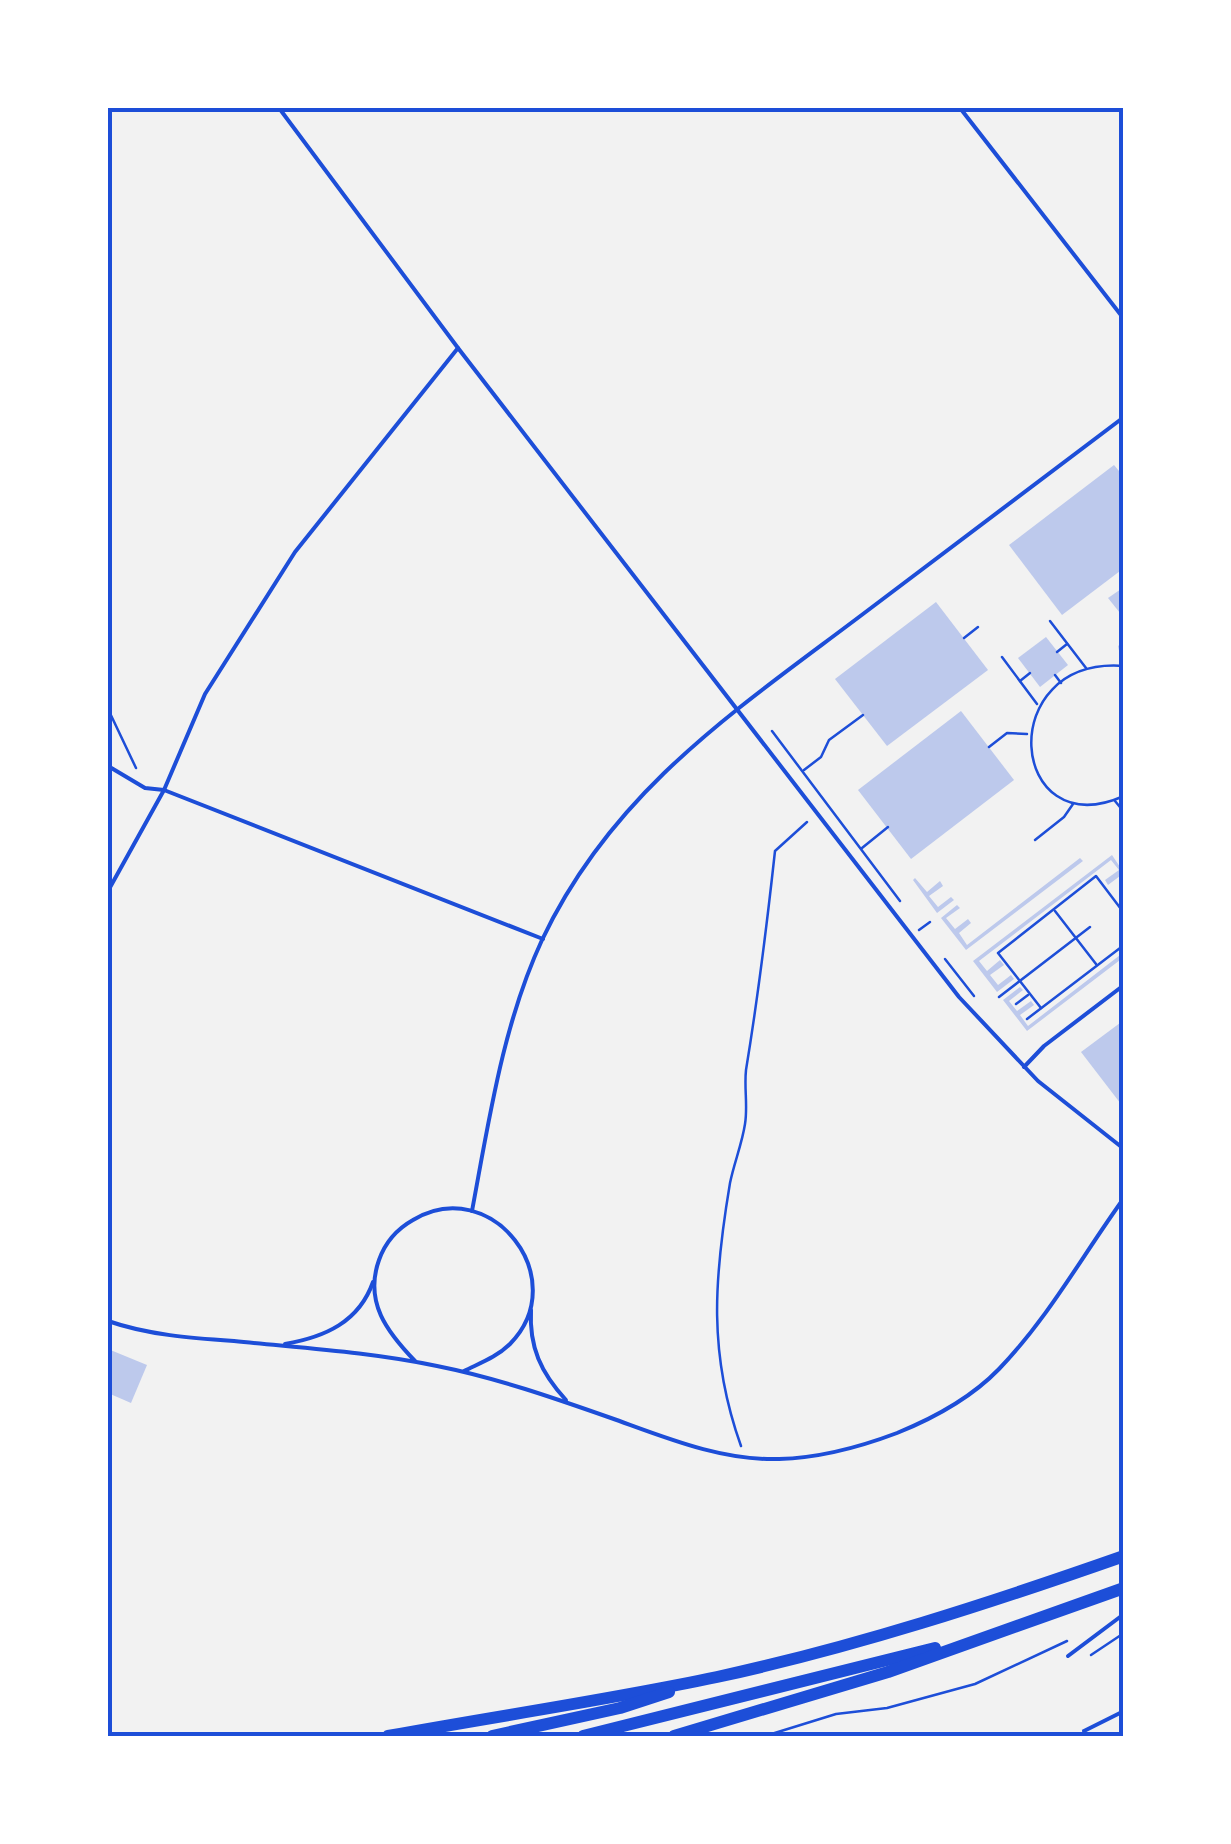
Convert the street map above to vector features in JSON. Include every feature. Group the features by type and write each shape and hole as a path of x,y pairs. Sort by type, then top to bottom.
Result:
{"highway":[{"path":"492,1736 620,1708 714,1678 924,1623 1124,1556"},
{"path":"674,1736 888,1672 1124,1588"},
{"path":"583,1736 976,1639"},
{"path":"388,1736 714,1678"}],"lane":[{"path":"279,108 458,348 959,997 1024,1067 1079,1116 1124,1149"},
{"path":"960,108 1124,319"},
{"path":"108,891 164,790 205,694 295,552 458,348"},
{"path":"472,1211 513,1020 543,939 615,823 667,768 738,708 1124,417"},
{"path":"108,766 145,788 164,790 543,939"},
{"path":"1024,1067 1044,1046 1124,985"},
{"path":"108,1321 160,1334 414,1361 570,1403 672,1440 745,1457 777,1460 877,1441 970,1396 1027,1338 1075,1274 1124,1198"},
{"path":"279,1346 310,1340 348,1320 368,1297 383,1252 408,1222 432,1212 472,1211 491,1218 516,1239 531,1271 531,1334 539,1364 570,1403"},
{"path":"375,1277 380,1317 390,1335 414,1361"},
{"path":"463,1372 511,1343 532,1302"},
{"path":"1068,1656 1124,1614"},
{"path":"1084,1731 1124,1711"}],"path":[{"path":"1050,620 1087,669"},
{"path":"964,638 978,627"},
{"path":"1057,652 1067,644"},
{"path":"1124,644 1120,646 1122,666 1087,669 1062,684 1039,706 1030,734 1032,763 1057,794 1074,803 1102,804 1124,796"},
{"path":"1002,658 1039,706"},
{"path":"1020,681 1030,673"},
{"path":"1055,675 1062,684"},
{"path":"108,709 145,788"},
{"path":"793,778 821,756 829,740 864,714"},
{"path":"772,730 909,912"},
{"path":"988,747 1007,733 1030,734"},
{"path":"1114,800 1124,812"},
{"path":"1036,840 1064,817 1074,803"},
{"path":"745,1457 728,1411 716,1327 716,1276 731,1178 745,1122 745,1075 758,1011 775,851 792,832 820,813"},
{"path":"852,856 888,827"},
{"path":"1040,1008 998,952 1096,876 1124,912"},
{"path":"1118,905 1124,901"},
{"path":"1054,910 1098,965"},
{"path":"999,997 1090,927"},
{"path":"1027,1019 1124,946"},
{"path":"942,955 974,996"},
{"path":"1016,1004 1029,994"},
{"path":"765,1736 836,1714 902,1705 975,1684 1066,1641 1090,1656 1124,1632"}],"building":[{"path":"1114,465 1124,477 1124,568 1062,615 1009,545"},
{"path":"1124,587 1124,618 1108,598"},
{"path":"936,602 988,670 887,746 835,679"},
{"path":"1046,637 1068,665 1040,687 1018,658"},
{"path":"961,711 1014,780 911,859 858,790"},
{"path":"1112,855 1124,873 1108,885 1105,880 1119,870 1111,860 979,961 987,971 1000,960 1004,965 990,975 998,985 1011,975 1014,979 997,992 973,961"},
{"path":"1080,858 1083,861 966,950 941,918 957,905 960,908 946,918 955,929 968,919 971,923 959,933 967,945"},
{"path":"915,878 927,892 940,881 943,886 929,896 938,907 951,897 954,900 937,913"},
{"path":"1124,952 1124,957 1027,1031 1003,1000 1020,987 1023,990 1009,1001 1017,1011 1031,1001 1034,1005 1020,1015 1028,1026"},
{"path":"1124,1020 1124,1108 1081,1052"},
{"path":"108,1349 147,1365 131,1403 108,1393"}]}
